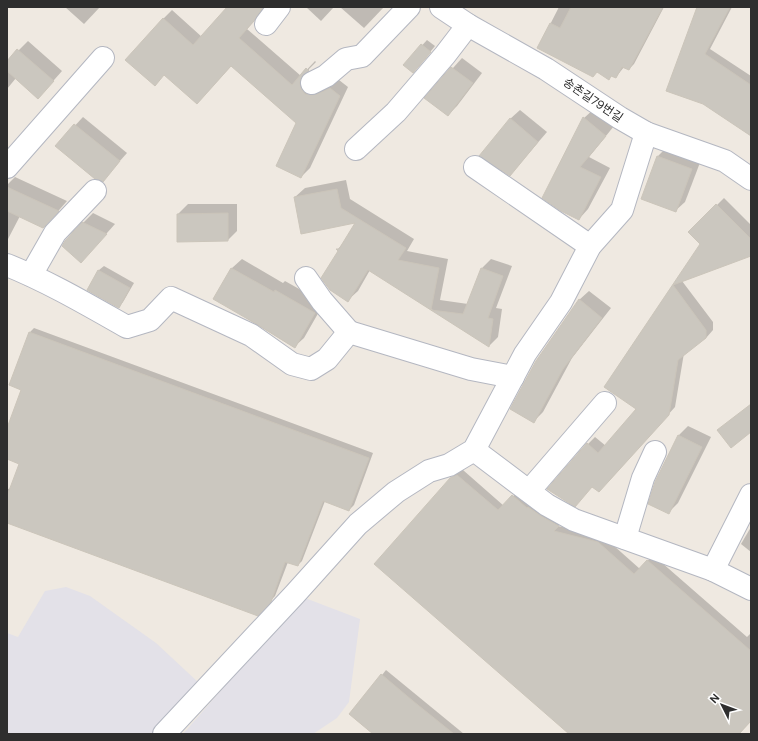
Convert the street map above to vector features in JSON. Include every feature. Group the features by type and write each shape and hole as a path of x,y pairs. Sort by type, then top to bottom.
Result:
{"street":[{"path":"312,83 326,76 346,59 362,56 409,7"},
{"name":"송촌길79번길","path":"441,7 468,25 546,69 620,118 646,133 725,160 751,179"},
{"path":"356,149 396,112 445,55 468,25"},
{"path":"7,167 103,58"},
{"path":"164,734 295,594 358,524 396,492 430,471 449,465 474,450 525,354 561,302 590,246 622,210 646,133"},
{"path":"475,167 590,246"},
{"path":"32,275 55,233 94,191"},
{"path":"7,265 32,275 73,296 127,327 150,320 171,298 251,335 292,364 311,369 328,359 349,332"},
{"path":"306,278 322,301 349,332 471,369 513,377"},
{"path":"529,491 605,403"},
{"path":"474,450 547,505 574,520 713,570 751,589"},
{"path":"625,538 643,478 655,452"},
{"path":"713,570 751,495"}],"shaded area":[{"path":"66,587 90,596 156,643 200,684 155,734 7,734 7,633 18,637 45,591"},
{"path":"305,598 360,619 349,702 337,718 313,734 183,734 264,641"}],"building":[{"path":"227,7 263,7 254,21 239,38 292,85 306,68 309,71 302,76 300,82 301,88 305,94 317,94 330,88 340,96 301,178 276,166 296,123 231,66 197,104 164,75 155,86 125,60 163,18 193,45"},
{"path":"571,7 663,7 629,70 622,67 616,78 611,76 609,80 597,72 593,77 537,48 550,23 560,28"},
{"path":"697,7 730,7 705,54 751,85 751,136 703,104 666,91"},
{"path":"421,44 431,52 413,73 403,65"},
{"path":"17,49 54,81 38,99 7,71 7,61"},
{"path":"451,67 473,83 448,116 424,98"},
{"path":"583,117 606,136 580,167 601,177 579,220 561,211 542,198"},
{"path":"510,118 538,142 510,176 479,156"},
{"path":"74,124 120,161 103,182 95,179 55,146"},
{"path":"657,156 692,169 676,212 641,199"},
{"path":"7,187 59,211 43,228 7,211"},
{"path":"337,189 341,208 406,248 398,260 439,268 431,310 463,314 481,268 503,276 488,318 493,319 489,347 368,270 348,302 330,290 321,278 338,251 336,249 339,249 355,223 301,234 294,197"},
{"path":"716,204 751,239 751,256 673,285 706,330 706,338 678,360 669,415 599,492 592,487 575,507 547,489 587,443 598,453 636,409 604,387 700,244 688,232"},
{"path":"228,213 228,241 177,242 177,214"},
{"path":"82,222 107,234 81,263 62,246"},
{"path":"231,268 274,292 275,290 315,313 295,348 213,299"},
{"path":"98,270 130,288 119,308 87,290"},
{"path":"579,299 602,318 563,369 534,423 510,409 536,361"},
{"path":"29,332 369,458 349,511 323,501 298,566 285,562 271,602 258,616 7,523 7,496 19,464 7,459 7,428 21,390 9,385"},
{"path":"751,404 751,432 731,448 717,430"},
{"path":"678,435 702,447 669,514 648,504 655,482"},
{"path":"457,475 498,510 512,495 527,508 528,507 559,526 554,531 598,542 634,574 647,560 751,651 751,721 739,734 569,734 374,564 450,478"},
{"path":"381,674 454,734 373,734 349,714"}]}
